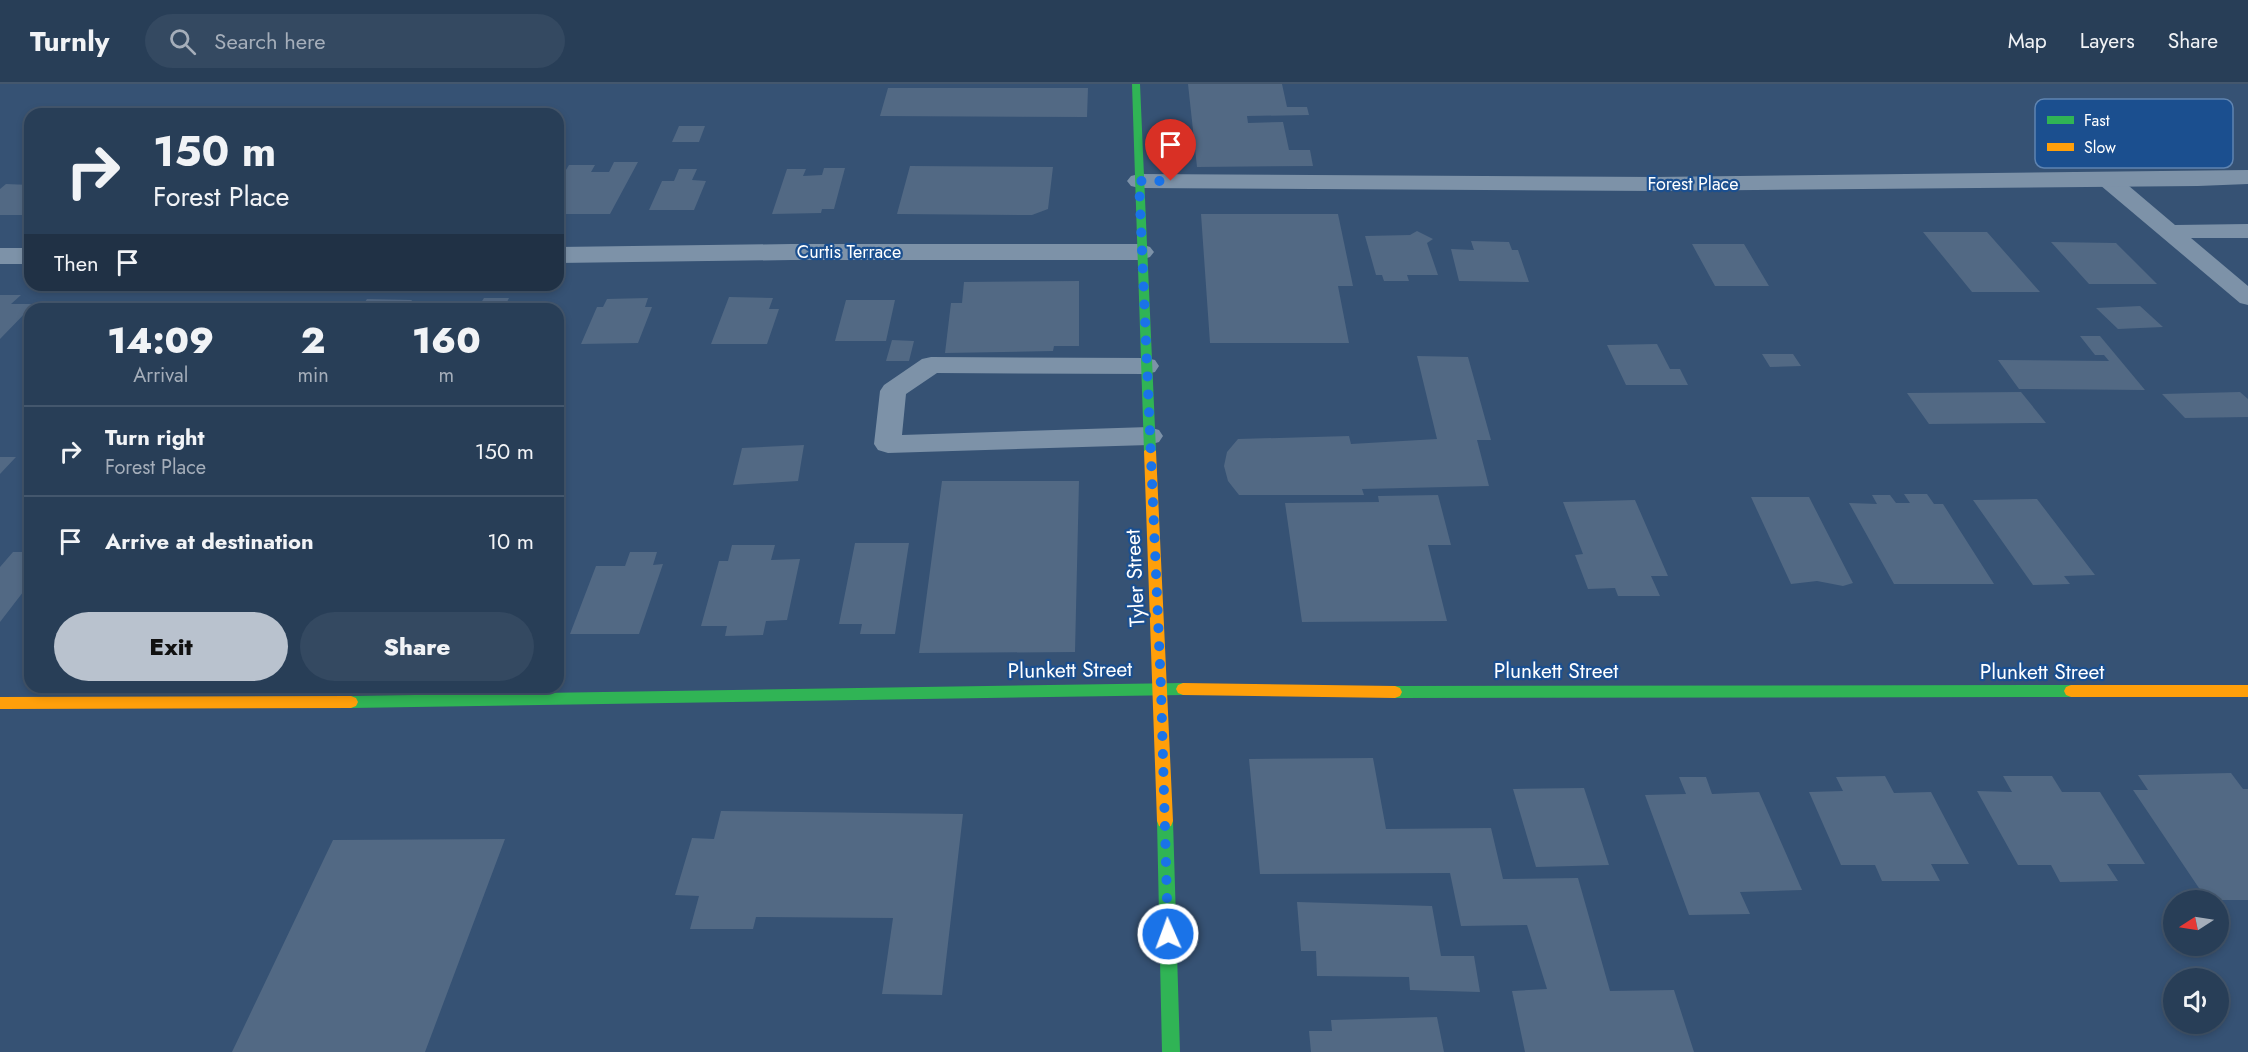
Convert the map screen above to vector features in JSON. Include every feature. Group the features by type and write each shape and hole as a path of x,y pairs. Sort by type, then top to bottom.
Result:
{"street":[{"path":"1124,84 1138,101"},
{"name":"Tyler Street","path":"1136,84 1141,252 1161,688 1171,1052"},
{"name":"Forest Place","path":"1139,181 1667,184 2248,177"},
{"name":"Curtis Terrace","path":"564,255 1141,252"},
{"path":"0,256 24,256"},
{"name":"Plunkett Street","path":"0,703 405,702 1161,688 1348,692 2248,691"}],"lane":[{"path":"2108,180 2248,298"},
{"path":"2170,232 2248,231"},
{"path":"2225,232 2248,239"},
{"path":"1146,366 931,365 893,391 888,444 1149,436"}],"building":[{"path":"1188,84 1282,84 1287,107 1307,107 1309,115 1247,116 1248,123 1283,122 1289,150 1310,150 1313,166 1197,167"},
{"path":"888,88 1088,88 1087,117 880,116"},
{"path":"679,126 705,126 699,142 672,142"},
{"path":"614,162 638,162 610,214 564,214 564,173 569,165 595,165 591,172 609,172"},
{"path":"910,166 1053,167 1048,209 1032,215 897,214"},
{"path":"824,168 845,168 834,209 822,209 821,213 772,214 787,169 806,169 803,176 822,175"},
{"path":"679,169 697,169 692,180 706,181 694,210 649,210 662,181 674,181"},
{"path":"6,184 24,185 24,215 0,215 0,189"},
{"path":"1201,214 1338,214 1353,286 1338,286 1349,343 1210,343"},
{"path":"1417,231 1433,239 1427,243 1438,275 1407,275 1409,281 1384,281 1382,275 1376,275 1365,236 1410,235"},
{"path":"1923,232 1987,232 2040,292 1972,292"},
{"path":"1471,241 1509,242 1512,250 1518,250 1529,282 1459,281 1451,249 1474,250"},
{"path":"2051,242 2116,243 2157,284 2089,284"},
{"path":"1692,244 1744,244 1769,286 1715,286"},
{"path":"1079,281 1079,346 1054,346 1053,351 945,353 951,303 962,303 964,282"},
{"path":"0,295 21,295 11,304 24,304 24,314 0,339"},
{"path":"729,297 773,298 769,309 779,309 767,344 711,344"},
{"path":"484,298 509,298 507,302 525,302 525,303 481,303"},
{"path":"648,298 645,307 652,307 638,343 581,344 597,307 603,307 607,299"},
{"path":"367,299 412,300 410,303 364,303"},
{"path":"846,300 895,300 886,341 835,341"},
{"path":"2140,306 2163,327 2118,329 2096,308"},
{"path":"2080,336 2100,336 2145,390 2019,389 1998,360 2109,361 2104,355 2095,355"},
{"path":"892,340 914,341 909,361 886,361"},
{"path":"1657,344 1670,369 1680,369 1688,385 1626,385 1607,345"},
{"path":"1762,354 1793,354 1801,366 1770,367"},
{"path":"1417,356 1468,357 1491,440 1477,440 1489,486 1362,489 1364,495 1239,495 1228,481 1224,466 1227,452 1238,439 1349,436 1351,444 1437,439"},
{"path":"2021,392 2046,423 1929,424 1907,393"},
{"path":"2240,392 2248,399 2248,417 2185,418 2162,394"},
{"path":"804,445 798,481 733,485 742,448"},
{"path":"0,457 16,457 0,474"},
{"path":"942,481 1079,481 1075,652 919,653"},
{"path":"1904,494 1927,494 1934,504 1943,504 1994,584 1894,584 1849,503 1877,504 1872,495 1890,495 1896,503 1910,503"},
{"path":"1438,495 1451,545 1428,545 1447,621 1302,622 1285,503 1379,502 1378,496"},
{"path":"1751,497 1809,497 1853,583 1843,586 1817,581 1791,584"},
{"path":"2037,499 2095,575 2064,576 2070,584 2033,585 1973,500"},
{"path":"1635,500 1668,576 1651,576 1660,596 1618,596 1615,588 1588,589 1575,555 1583,554 1563,502"},
{"path":"855,543 909,543 895,634 860,634 862,624 839,624"},
{"path":"732,545 775,545 771,560 800,559 787,620 766,621 763,635 725,636 727,626 701,626 719,561 728,561"},
{"path":"13,552 24,552 24,591 0,622 0,567"},
{"path":"630,552 657,552 653,565 663,564 639,634 570,634 596,566 625,566"},
{"path":"1373,758 1386,829 1491,828 1503,879 1578,878 1610,991 1674,990 1694,1052 1525,1052 1512,991 1547,989 1527,925 1461,926 1450,873 1260,874 1249,759"},
{"path":"2231,773 2243,789 2248,789 2248,900 2229,900 2229,890 2200,890 2133,790 2148,790 2138,775"},
{"path":"1885,776 1894,793 1931,792 1969,864 1931,864 1940,881 1882,881 1875,865 1841,865 1809,792 1843,791 1836,777"},
{"path":"2003,776 2052,776 2062,792 2100,792 2145,864 2107,864 2118,881 2060,882 2051,865 2018,865 1977,791 2012,792"},
{"path":"1679,777 1706,777 1712,794 1759,792 1802,890 1740,892 1750,914 1689,915 1645,795 1686,794"},
{"path":"1584,788 1609,865 1536,867 1513,789"},
{"path":"721,811 963,814 942,995 882,994 893,918 756,917 753,929 690,929 699,896 675,895 692,838 714,839"},
{"path":"505,839 425,1052 232,1052 333,840"},
{"path":"1297,902 1432,906 1441,956 1474,956 1480,992 1410,990 1409,977 1317,976 1316,951 1301,951"},
{"path":"1437,1017 1444,1052 1311,1052 1309,1031 1332,1031 1331,1020"}],"traffic: fast":[{"path":"1136,84 1150,451"},
{"path":"351,702 1183,689"},
{"path":"1395,692 2071,691"},
{"path":"1165,821 1171,1052"}],"traffic: slow":[{"path":"1150,451 1165,821"},
{"path":"1183,689 1395,692"},
{"path":"2071,691 2248,691"},
{"path":"0,703 351,702"}],"route":[{"path":"1168,934 1161,688 1139,181 1171,181"}]}
